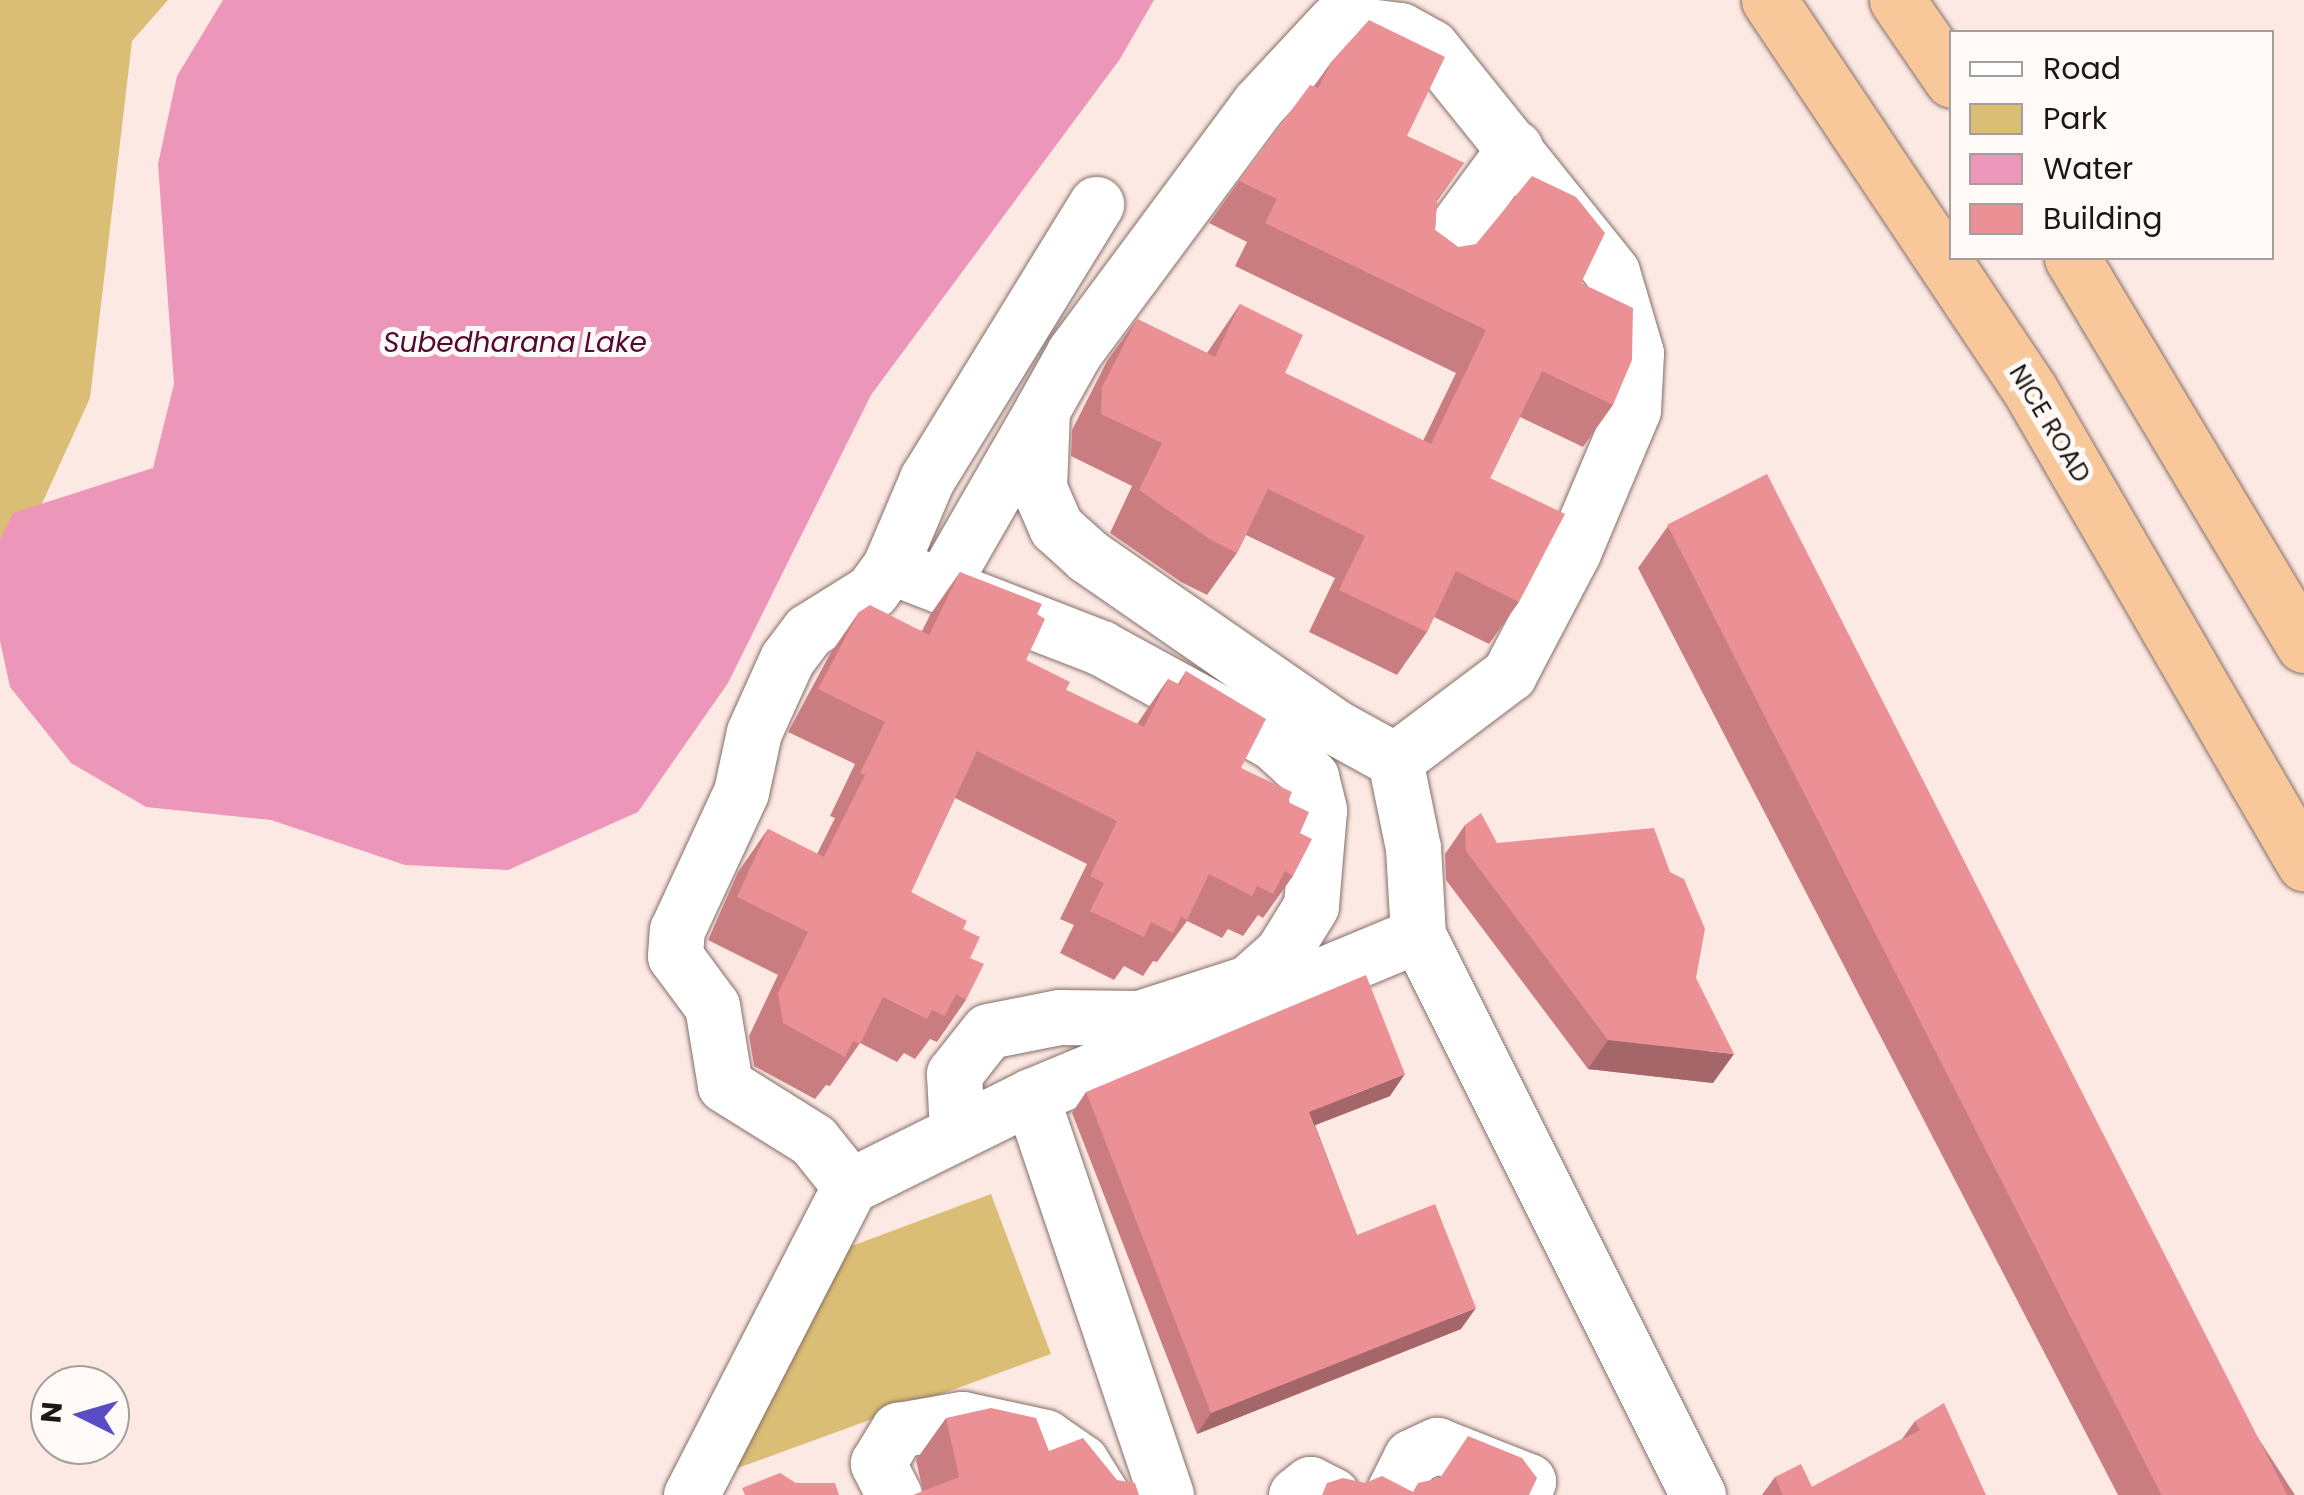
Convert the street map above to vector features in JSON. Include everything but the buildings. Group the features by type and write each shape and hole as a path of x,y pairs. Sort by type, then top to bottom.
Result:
{"highway":[{"name":"NICE ROAD","path":"1769,0 2030,390 2304,864"},
{"path":"1897,0 1949,76"},
{"path":"2073,260 2304,645"}],"street":[{"path":"942,584 1074,353 1258,106 1335,22 1400,30 1431,47 1612,272 1636,353 1633,410 1573,552 1509,674 1395,760"},
{"path":"1433,259 1515,148"},
{"path":"850,1186 812,1140 725,1085 712,1006 674,956 677,930 741,792 754,732 787,659 808,631 872,591 890,566 928,479 1096,204"},
{"path":"1042,410 1039,488 1056,527 1088,556 1335,727 1395,760 1413,848 1418,935 1698,1495"},
{"path":"890,566 1100,648 1273,742 1311,777 1320,848 1311,906 1282,954 1248,983 1138,1018 1059,1017 988,1031 954,1074 957,1132"},
{"path":"691,1495 850,1186 1032,1096 1418,935"},
{"path":"1032,1096 1166,1495"},
{"path":"894,1495 878,1464 898,1430 962,1419 1046,1437 1081,1462 1102,1495"},
{"path":"1392,1495 1411,1457 1438,1445 1528,1481 1523,1495"},
{"path":"1296,1495 1310,1484 1332,1495"}],"green space":[{"path":"0,0 168,0 132,41 90,398 0,596"},
{"path":"991,1194 1051,1354 724,1473 825,1256"}],"water":[{"name":"Subedharana Lake","path":"223,0 1154,0 1120,59 871,395 728,683 638,812 508,870 405,865 271,820 146,807 71,763 10,687 0,641 0,539 13,513 153,468 174,384 158,164 177,76"}]}
